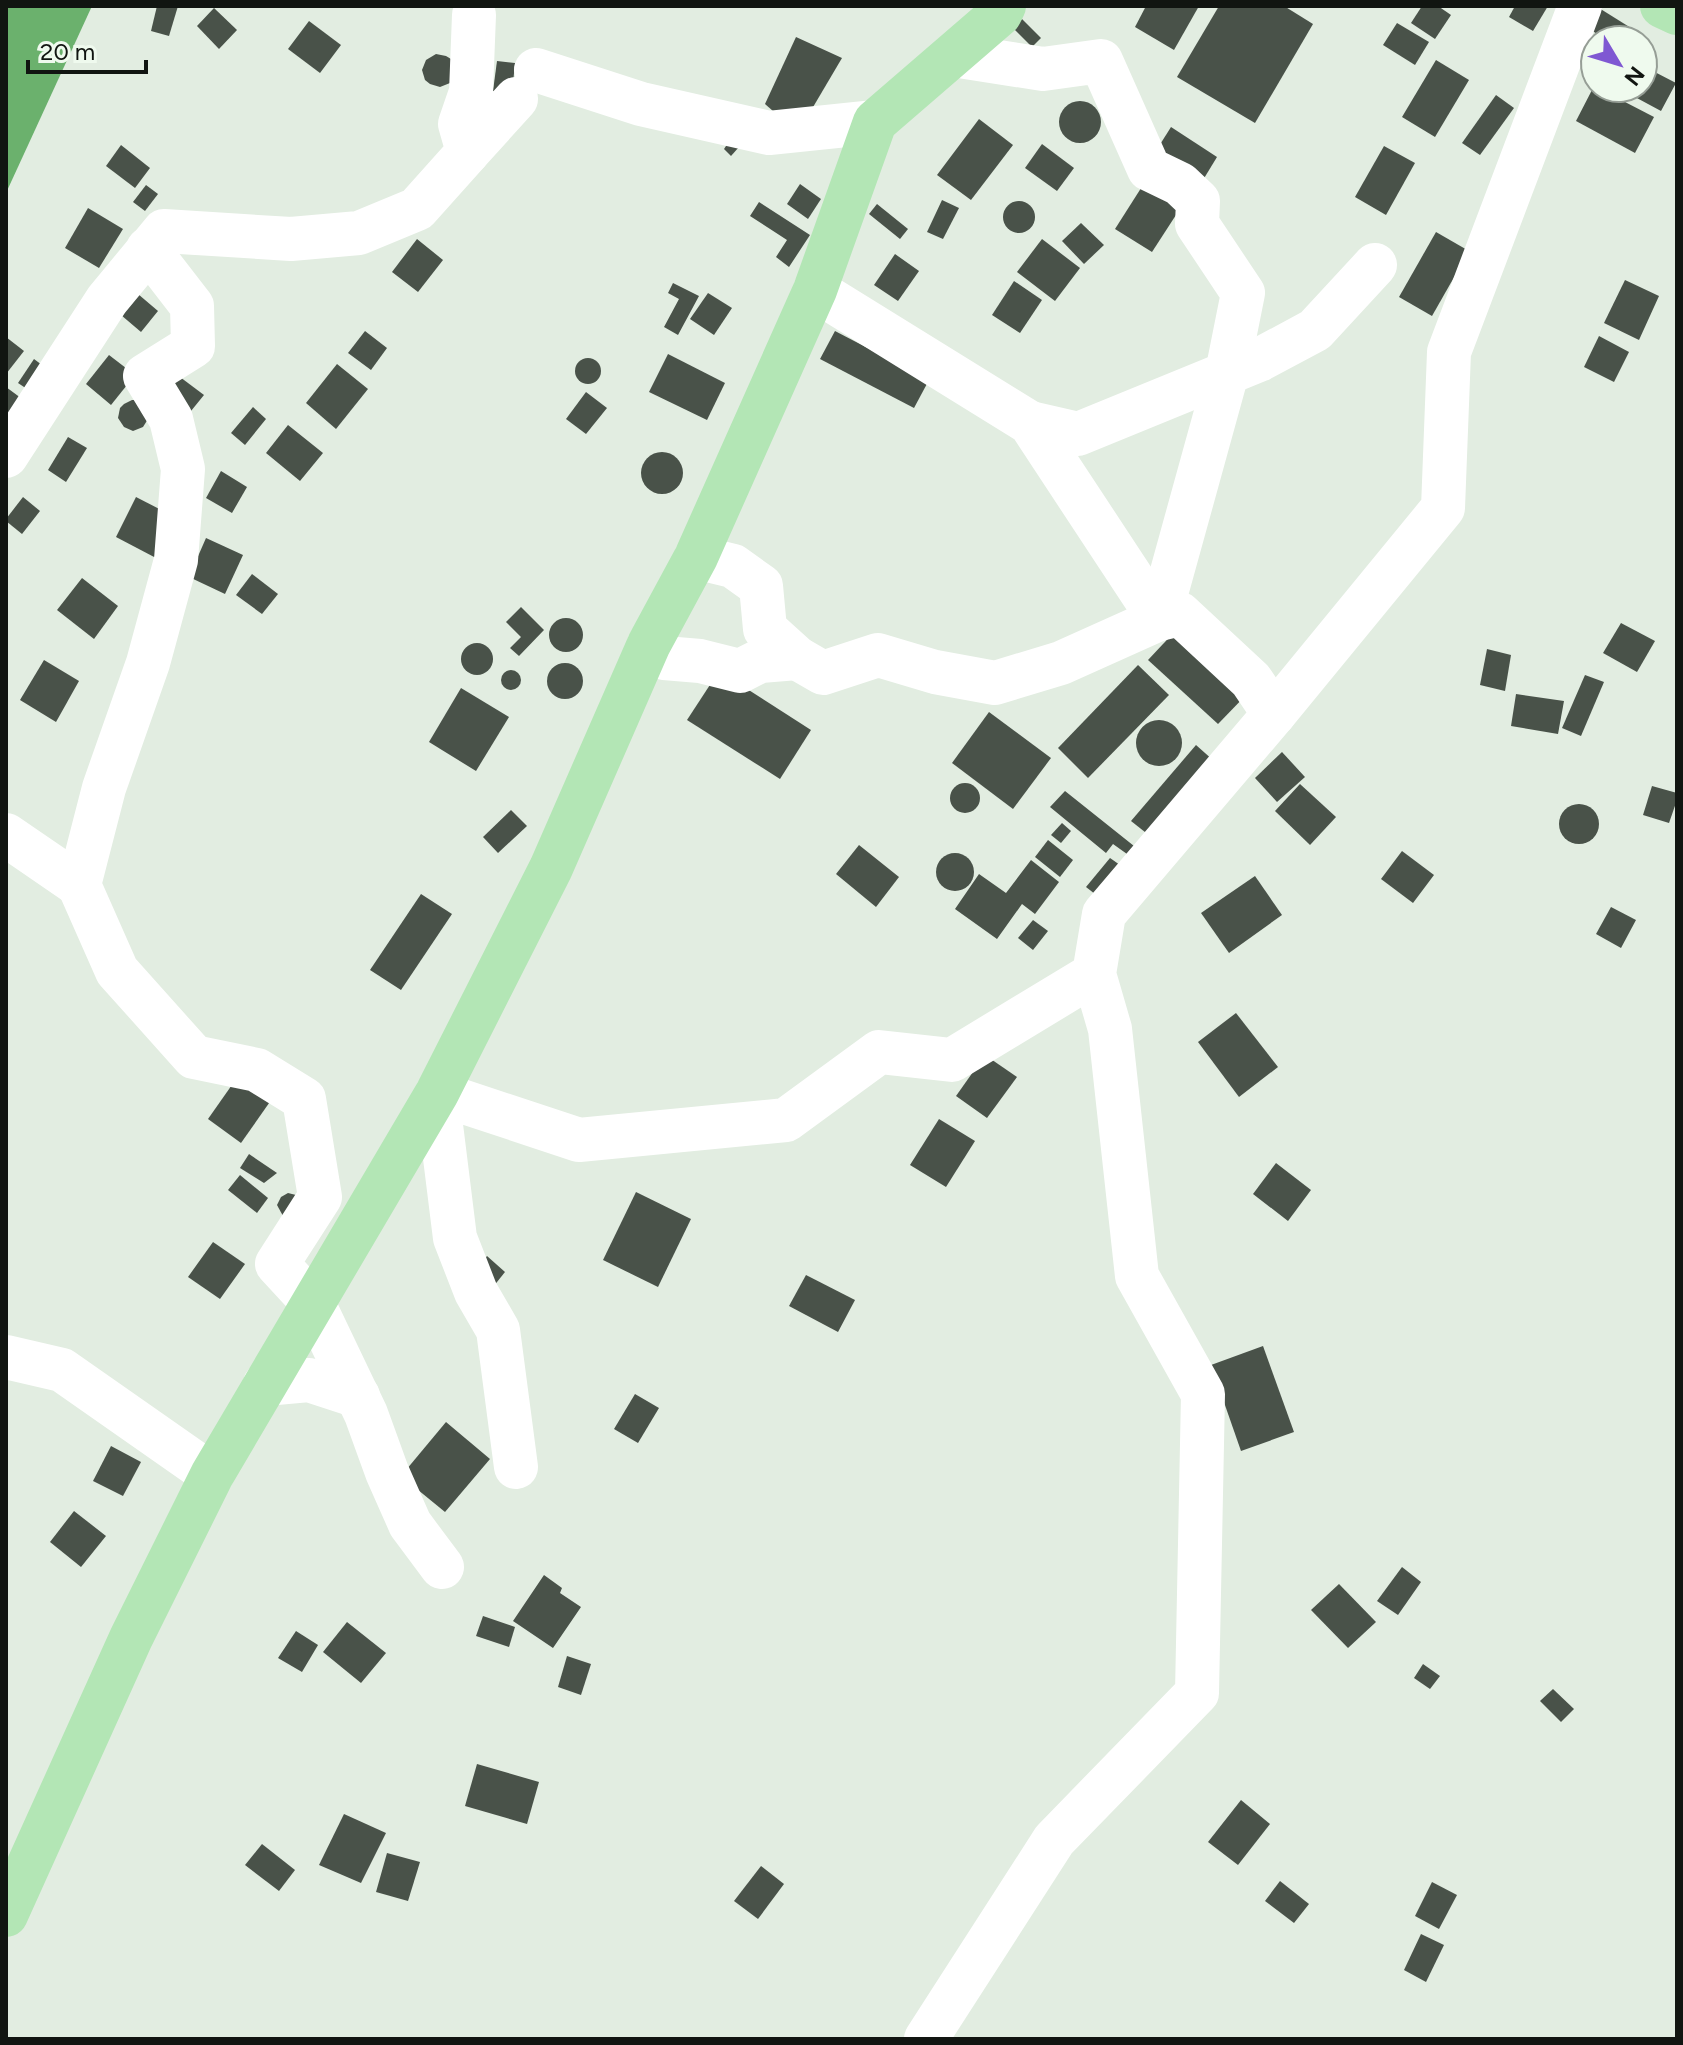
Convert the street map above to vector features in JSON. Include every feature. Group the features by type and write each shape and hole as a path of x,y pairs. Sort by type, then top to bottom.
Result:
{"main road":[{"path":"6,1915 131,1638 212,1475 437,1093 551,868 649,644 696,557 815,290 875,122 1000,14 1004,6"},
{"path":"1662,6 1677,13"}],"street":[{"path":"926,2039 1054,1840 1197,1693 1203,1394 1137,1276 1110,1029 1094,974 1104,914 1443,508 1449,352 1580,6"},
{"path":"468,152 460,124 471,92 474,15"},
{"path":"953,55 1043,69 1101,61 1149,169 1180,184 1198,201 1197,224 1243,293 1227,373 1159,619"},
{"path":"6,456 107,300 164,231 291,239 359,233 417,209 526,84 641,104 769,133 875,122"},
{"path":"79,885 104,788 148,663 176,560 183,469 171,419 145,376 193,346 192,306 148,249"},
{"path":"815,290 1030,423 1078,434 1259,360 1315,330 1375,265"},
{"path":"1030,423 1159,619"},
{"path":"696,557 733,566 761,586 765,629 797,658 823,673 878,655 935,672 995,683 1061,663 1159,619 1180,614 1251,680 1274,714"},
{"path":"649,644 664,658 700,661 740,671 760,661 797,658"},
{"path":"6,835 79,885 117,971 194,1057 257,1070 304,1099 320,1197 277,1264 313,1303 366,1414 410,1524 442,1567"},
{"path":"516,1467 498,1330 476,1292 455,1238 437,1093 579,1140 786,1120 879,1052 952,1060 1094,974"},
{"path":"6,1357 62,1370 212,1475"},
{"path":"265,1384 309,1380 358,1396"}],"shaded area":[{"path":"6,6 92,6 6,193"}],"building":[{"path":"157,6 178,6 169,36 151,31"},
{"path":"1146,6 1199,6 1174,50 1135,27"},
{"path":"1219,6 1284,6 1313,24 1255,123 1177,77"},
{"path":"1422,6 1438,6 1451,15 1435,39 1411,23"},
{"path":"1515,6 1548,6 1533,31 1509,17"},
{"path":"214,8 237,30 219,49 197,26"},
{"path":"1599,8 1625,24 1588,24"},
{"path":"1022,19 1041,38 1032,47 1013,28"},
{"path":"309,21 341,45 320,73 288,49"},
{"path":"1397,23 1429,42 1415,65 1383,45"},
{"path":"796,37 842,58 806,119 782,119 765,104"},
{"path":"436,54 451,59 450,83 440,87 425,80 422,70 426,60"},
{"path":"1436,60 1469,80 1435,137 1402,117"},
{"path":"497,61 515,63 512,94 493,91"},
{"path":"1659,74 1676,83 1661,111 1648,104 1659,104"},
{"path":"1496,95 1514,108 1480,155 1462,143"},
{"path":"1080,101 1095,107 1101,122 1095,137 1080,143 1065,137 1059,122 1065,107"},
{"path":"1585,104 1629,104 1654,117 1635,153 1576,121"},
{"path":"979,119 1013,145 971,200 937,175"},
{"path":"1171,127 1217,157 1203,180 1149,162"},
{"path":"730,140 739,147 731,156 724,149"},
{"path":"1042,144 1074,168 1057,191 1025,168"},
{"path":"121,145 150,168 135,188 106,166"},
{"path":"1384,146 1415,163 1386,215 1355,197"},
{"path":"1150,174 1187,198 1152,252 1115,229"},
{"path":"800,184 821,199 808,219 787,204"},
{"path":"146,185 158,194 145,211 133,202"},
{"path":"942,200 959,208 943,239 927,232"},
{"path":"1019,201 1030,206 1035,217 1030,228 1019,233 1008,228 1003,217 1008,206"},
{"path":"759,202 810,235 789,267 776,257 787,240 750,216"},
{"path":"877,204 908,229 900,239 869,214"},
{"path":"88,208 123,229 99,268 65,248"},
{"path":"1081,223 1104,245 1084,264 1062,241"},
{"path":"1436,232 1469,251 1432,316 1399,297"},
{"path":"417,239 443,260 418,292 392,272"},
{"path":"1042,239 1080,268 1055,301 1017,272"},
{"path":"895,254 919,271 898,301 874,285"},
{"path":"1625,280 1659,296 1639,340 1604,323"},
{"path":"1014,281 1042,300 1020,333 992,315"},
{"path":"673,283 699,296 678,335 664,327 679,299 668,293"},
{"path":"708,293 732,308 714,335 690,319"},
{"path":"138,294 158,311 141,332 121,315"},
{"path":"365,331 387,348 371,370 348,353"},
{"path":"835,331 929,380 914,408 820,359"},
{"path":"1599,336 1629,352 1614,382 1584,367"},
{"path":"6,337 24,351 6,374"},
{"path":"668,354 725,383 707,420 649,392"},
{"path":"109,355 135,375 111,405 86,384"},
{"path":"588,358 597,362 601,371 597,380 588,384 579,380 575,371 579,362"},
{"path":"34,359 46,368 30,391 18,383"},
{"path":"337,364 368,389 336,429 306,403"},
{"path":"176,374 204,395 191,411 164,390"},
{"path":"6,387 29,404 6,437"},
{"path":"586,392 607,408 586,434 566,419"},
{"path":"137,400 148,419 143,427 133,431 124,427 118,418 120,408"},
{"path":"253,407 266,419 245,445 231,433"},
{"path":"288,425 323,453 300,481 266,453"},
{"path":"68,437 87,448 66,482 48,470"},
{"path":"662,452 677,458 683,473 677,488 662,494 647,488 641,473 647,458"},
{"path":"221,471 247,487 232,513 206,498"},
{"path":"23,497 40,511 22,534 6,519"},
{"path":"136,497 171,515 156,558 116,537"},
{"path":"206,538 243,555 225,594 189,577"},
{"path":"252,574 278,594 262,614 236,595"},
{"path":"82,578 118,606 94,639 57,610"},
{"path":"521,607 544,630 519,656 510,648 521,637 506,622"},
{"path":"566,618 578,623 583,635 578,647 566,652 554,647 549,635 554,623"},
{"path":"1621,623 1655,641 1637,672 1603,653"},
{"path":"1179,627 1249,692 1218,724 1148,660"},
{"path":"477,643 489,647 493,659 489,671 477,675 465,671 461,659 465,647"},
{"path":"1487,649 1511,655 1505,691 1480,685"},
{"path":"44,660 79,681 56,722 20,700"},
{"path":"565,663 578,668 583,681 578,694 565,699 552,694 547,681 552,668"},
{"path":"1138,665 1169,695 1088,778 1058,748"},
{"path":"511,670 518,673 521,680 518,687 511,690 504,687 501,680 504,673"},
{"path":"719,671 811,730 780,779 687,720"},
{"path":"1585,675 1604,682 1581,736 1562,728"},
{"path":"461,688 509,717 476,771 429,742"},
{"path":"1516,694 1564,701 1558,734 1511,726"},
{"path":"989,712 1051,758 1013,809 952,763"},
{"path":"1159,720 1175,727 1182,743 1175,759 1159,766 1143,759 1136,743 1143,727"},
{"path":"1196,745 1214,761 1150,836 1131,821"},
{"path":"1282,752 1305,777 1277,802 1255,778"},
{"path":"965,783 976,787 980,798 976,809 965,813 954,809 950,798 954,787"},
{"path":"1300,784 1336,817 1310,845 1275,811"},
{"path":"1652,786 1677,793 1669,823 1643,815"},
{"path":"1065,791 1134,846 1127,854 1113,844 1106,853 1050,807"},
{"path":"1579,804 1593,810 1599,824 1593,838 1579,844 1565,838 1559,824 1565,810"},
{"path":"511,810 527,826 498,853 483,837"},
{"path":"1062,823 1071,831 1061,843 1051,835"},
{"path":"1048,840 1073,860 1060,877 1035,857"},
{"path":"859,845 899,877 876,907 836,874"},
{"path":"1402,851 1434,875 1413,903 1381,879"},
{"path":"955,853 968,859 974,872 968,885 955,891 942,885 936,872 942,859"},
{"path":"1110,858 1120,865 1109,905 1086,887"},
{"path":"1031,860 1059,882 1035,914 1022,904 997,939 955,909 979,874 1006,893"},
{"path":"1255,876 1282,915 1229,953 1201,913"},
{"path":"421,894 452,914 401,990 370,970"},
{"path":"1611,907 1636,920 1621,948 1596,934"},
{"path":"1033,920 1048,931 1033,950 1018,938"},
{"path":"1236,1013 1278,1067 1239,1097 1198,1042"},
{"path":"985,1055 1017,1077 987,1118 956,1096"},
{"path":"241,1072 274,1096 241,1143 208,1119"},
{"path":"939,1119 975,1141 946,1187 910,1165"},
{"path":"249,1154 277,1173 264,1183 240,1168"},
{"path":"1276,1163 1311,1190 1288,1221 1253,1194"},
{"path":"240,1175 268,1198 257,1213 228,1190"},
{"path":"636,1192 691,1219 658,1287 603,1260"},
{"path":"288,1193 300,1196 283,1216 277,1205 281,1197"},
{"path":"213,1242 245,1264 220,1299 188,1277"},
{"path":"487,1256 505,1272 493,1287 475,1271"},
{"path":"806,1275 855,1300 838,1332 789,1306"},
{"path":"1263,1346 1294,1432 1241,1451 1211,1365"},
{"path":"635,1394 659,1408 638,1443 614,1429"},
{"path":"446,1422 490,1459 445,1512 401,1476"},
{"path":"111,1446 141,1462 123,1496 93,1481"},
{"path":"74,1511 106,1536 81,1567 50,1542"},
{"path":"1402,1567 1421,1582 1398,1615 1377,1601"},
{"path":"544,1575 562,1588 560,1593 581,1607 553,1648 513,1621"},
{"path":"1339,1584 1376,1622 1348,1648 1311,1610"},
{"path":"483,1616 515,1627 509,1647 476,1636"},
{"path":"347,1622 386,1653 361,1683 323,1652"},
{"path":"296,1631 318,1645 302,1672 278,1658"},
{"path":"567,1656 591,1664 581,1695 558,1687"},
{"path":"1423,1664 1440,1676 1430,1689 1414,1678"},
{"path":"1553,1689 1574,1709 1561,1722 1540,1701"},
{"path":"477,1764 539,1782 527,1824 465,1806"},
{"path":"1241,1800 1270,1824 1238,1865 1208,1842"},
{"path":"344,1814 386,1833 361,1883 319,1865"},
{"path":"262,1844 295,1870 279,1891 245,1865"},
{"path":"387,1853 420,1862 408,1901 376,1892"},
{"path":"761,1866 784,1884 758,1919 734,1901"},
{"path":"1280,1881 1309,1904 1294,1923 1265,1901"},
{"path":"1432,1882 1457,1895 1439,1929 1415,1916"},
{"path":"1421,1934 1444,1945 1426,1982 1404,1970"}]}
